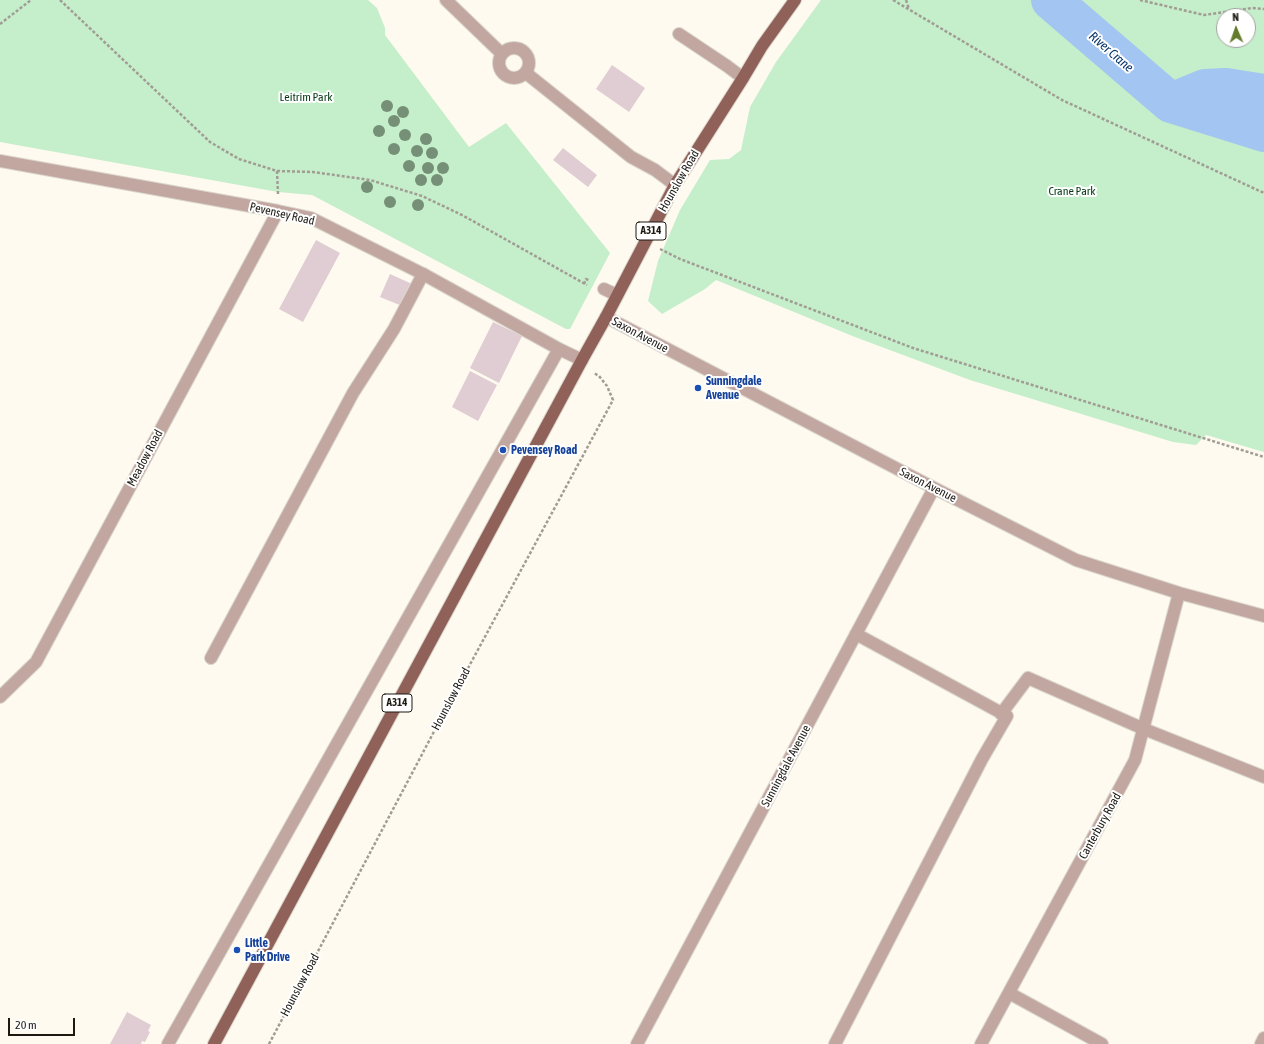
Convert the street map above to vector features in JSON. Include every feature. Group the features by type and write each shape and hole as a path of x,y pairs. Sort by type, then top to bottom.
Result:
{"main road":[{"name":"Hounslow Road","path":"214,1044 606,317 675,185 762,46 795,0"}],"street":[{"path":"446,0 502,54"},
{"path":"679,34 728,66 743,78"},
{"path":"510,48 524,51 527,54 530,63 526,72 522,76 514,78 505,75 502,72 499,63 502,54 510,48"},
{"path":"526,72 632,158 655,170 675,185"},
{"name":"Pevensey Road","path":"0,161 311,218 423,274 581,361"},
{"name":"Meadow Road","path":"0,697 36,662 278,211"},
{"path":"211,658 352,393 394,329 423,274"},
{"path":"604,289 617,295"},
{"name":"Saxon Avenue","path":"606,317 934,488 1076,560 1180,593 1264,616"},
{"path":"168,1044 559,349"},
{"name":"Sunningdale Avenue","path":"637,1044 934,488"},
{"name":"Canterbury Road","path":"981,1044 1135,760 1180,593"},
{"path":"835,1044 982,759 1007,716 856,634"},
{"path":"1001,714 1028,678 1144,729 1264,777"},
{"path":"1009,993 1102,1044"},
{"path":"1260,1044 1264,1038"}],"path":[{"path":"0,24 30,0"},
{"path":"60,0 210,142 239,159 278,171 313,172 370,180 422,196 462,215 584,284 592,288 604,289"},
{"path":"893,0 1062,100 1264,193"},
{"path":"906,0 910,10"},
{"path":"1140,0 1204,14 1252,8 1264,9"},
{"path":"278,171 278,192"},
{"path":"645,242 680,259 913,348 1264,457"},
{"name":"Hounslow Road","path":"269,1044 447,707 613,400 607,386 599,376 581,361"}],"green space":[{"name":"Leitrim Park","path":"0,0 368,0 377,8 385,28 385,35 469,147 506,123 610,253 570,329 566,329 312,195 278,192 0,142"},
{"name":"Crane Park","path":"821,0 1264,0 1264,452 1206,435 1196,445 1173,442 970,380 855,337 716,280 705,289 662,314 648,301 658,261 680,210 710,160 729,159 741,150 750,107 776,62"}],"building":[{"path":"612,65 645,88 629,112 596,89"},
{"path":"563,148 597,175 588,187 553,160"},
{"path":"316,240 340,253 303,322 279,309"},
{"path":"390,274 412,284 402,306 380,297"},
{"path":"493,322 522,336 499,383 470,368"},
{"path":"470,371 497,385 478,421 452,407"},
{"path":"127,1012 151,1025 148,1031 150,1032 145,1042 142,1041 141,1044 110,1044"}],"waterway":[{"name":"River Crane","path":"1051,0 1171,103 1264,132"},
{"name":"River Crane","path":"1171,103 1205,89 1226,88 1264,94"}],"place":[{"name":"Sunningdale Avenue","path":"698,388"},
{"name":"Pevensey Road","path":"503,450"},
{"name":"Little Park Drive","path":"237,950"}]}
